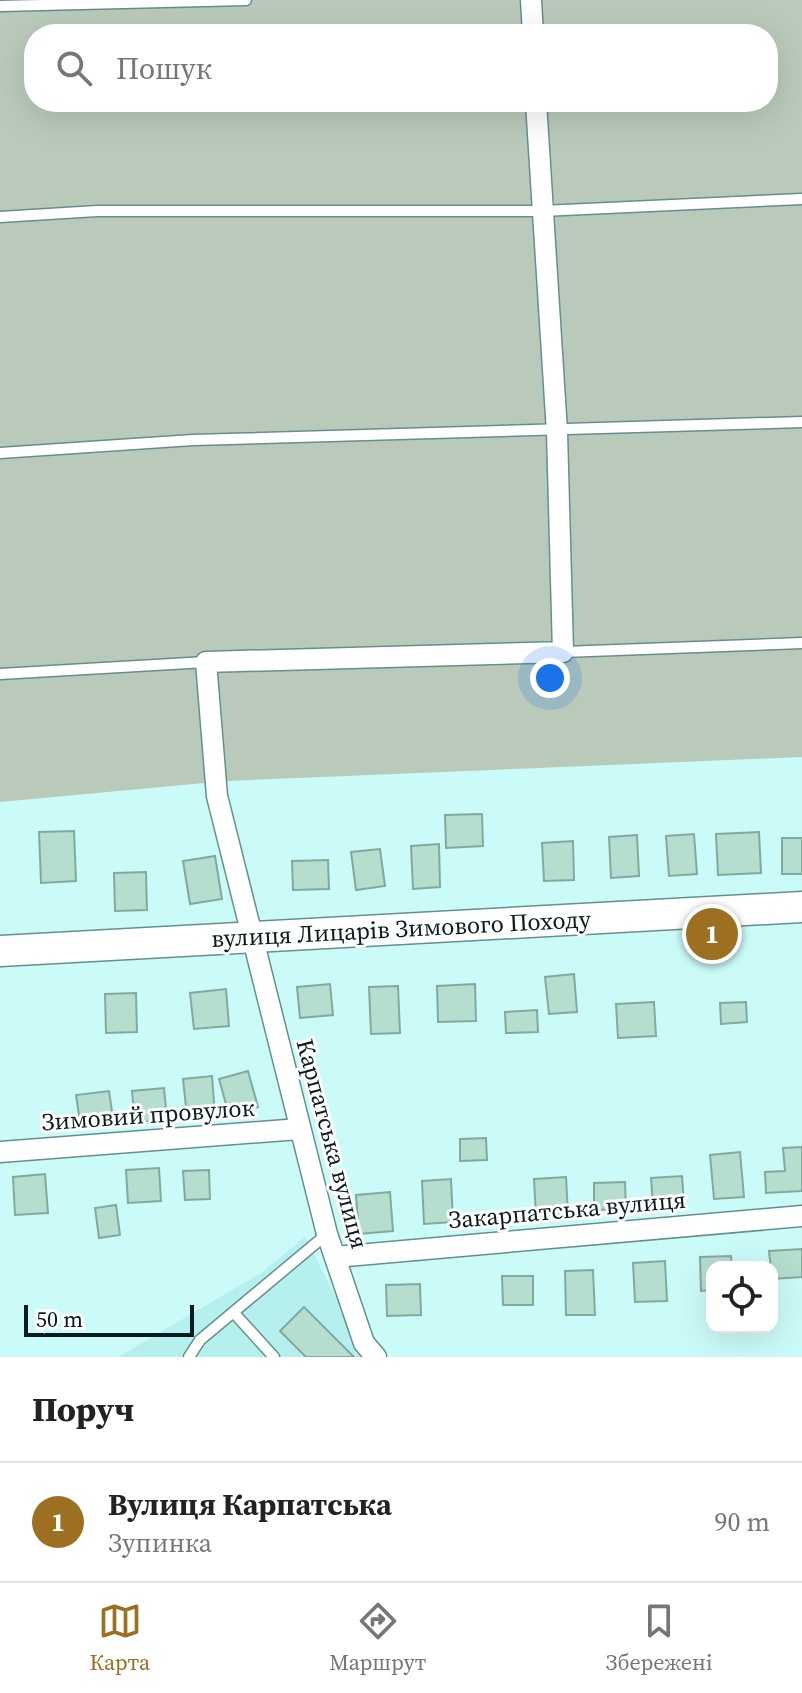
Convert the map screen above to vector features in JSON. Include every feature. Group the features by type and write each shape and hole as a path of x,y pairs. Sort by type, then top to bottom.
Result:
{"street":[{"path":"531,0 532,24"},
{"path":"206,662 563,652 557,432 537,112"},
{"name":"Карпатська вулиця","path":"206,662 217,796 327,1234 364,1343 376,1357"},
{"name":"вулиця Лицарів Зимового Походу","path":"0,951 802,907"},
{"name":"Зимовий провулок","path":"0,1152 299,1129"},
{"name":"Закарпатська вулиця","path":"335,1257 802,1216"}],"lane":[{"path":"0,6 246,0"},
{"path":"0,217 97,211 542,211 802,199"},
{"path":"0,453 193,440 557,432 802,422"},
{"path":"563,652 802,643"},
{"path":"0,674 206,662"},
{"path":"189,1357 200,1340 327,1234"},
{"path":"234,1313 274,1357"}],"shaded area":[{"path":"305,1237 367,1357 118,1357 261,1273"}],"green space":[{"path":"0,0 802,0 802,757 226,781 0,802"}],"building":[{"path":"482,814 483,846 446,848 445,815"},
{"path":"74,831 76,881 41,883 39,832"},
{"path":"759,832 761,873 718,875 716,834"},
{"path":"694,834 697,874 669,876 666,836"},
{"path":"637,835 639,876 611,878 609,837"},
{"path":"782,838 802,838 802,874 782,874"},
{"path":"573,841 574,880 544,881 542,843"},
{"path":"439,844 440,887 413,889 411,846"},
{"path":"380,849 385,886 356,890 351,852"},
{"path":"215,856 222,899 190,904 183,861"},
{"path":"328,860 329,889 293,890 292,861"},
{"path":"146,872 147,910 115,911 114,873"},
{"path":"574,974 577,1012 549,1014 545,977"},
{"path":"330,984 333,1015 300,1018 297,987"},
{"path":"475,984 476,1021 438,1022 437,986"},
{"path":"398,986 400,1033 371,1034 369,987"},
{"path":"226,989 229,1026 194,1029 190,993"},
{"path":"136,993 137,1032 106,1033 105,994"},
{"path":"654,1002 656,1036 618,1038 616,1004"},
{"path":"746,1002 747,1022 721,1024 720,1003"},
{"path":"537,1010 538,1032 506,1033 505,1012"},
{"path":"248,1071 258,1107 229,1115 219,1079"},
{"path":"212,1076 215,1115 187,1117 183,1079"},
{"path":"164,1088 167,1119 135,1123 132,1091"},
{"path":"109,1091 114,1125 81,1129 76,1095"},
{"path":"486,1138 487,1160 460,1161 460,1139"},
{"path":"802,1147 802,1191 766,1193 765,1172 785,1171 783,1148"},
{"path":"740,1152 744,1197 714,1199 710,1155"},
{"path":"159,1168 161,1201 128,1203 126,1170"},
{"path":"209,1170 210,1199 185,1200 183,1171"},
{"path":"45,1174 48,1213 15,1215 13,1177"},
{"path":"682,1176 684,1203 653,1205 651,1178"},
{"path":"566,1177 568,1214 536,1216 534,1179"},
{"path":"451,1179 453,1222 424,1224 422,1181"},
{"path":"625,1182 626,1209 594,1210 594,1183"},
{"path":"390,1192 393,1231 359,1234 356,1195"},
{"path":"116,1205 120,1235 99,1238 95,1208"},
{"path":"802,1249 802,1277 778,1279 778,1261 770,1261 769,1251"},
{"path":"731,1256 731,1261 706,1261 706,1291 701,1291 700,1257"},
{"path":"665,1261 667,1301 635,1302 633,1263"},
{"path":"593,1270 595,1315 566,1315 565,1271"},
{"path":"502,1276 533,1276 533,1305 503,1305"},
{"path":"420,1284 421,1315 387,1316 386,1285"},
{"path":"304,1307 354,1357 306,1357 280,1331"}],"place":[{"name":"Вулиця Карпатська","path":"712,934"}]}
